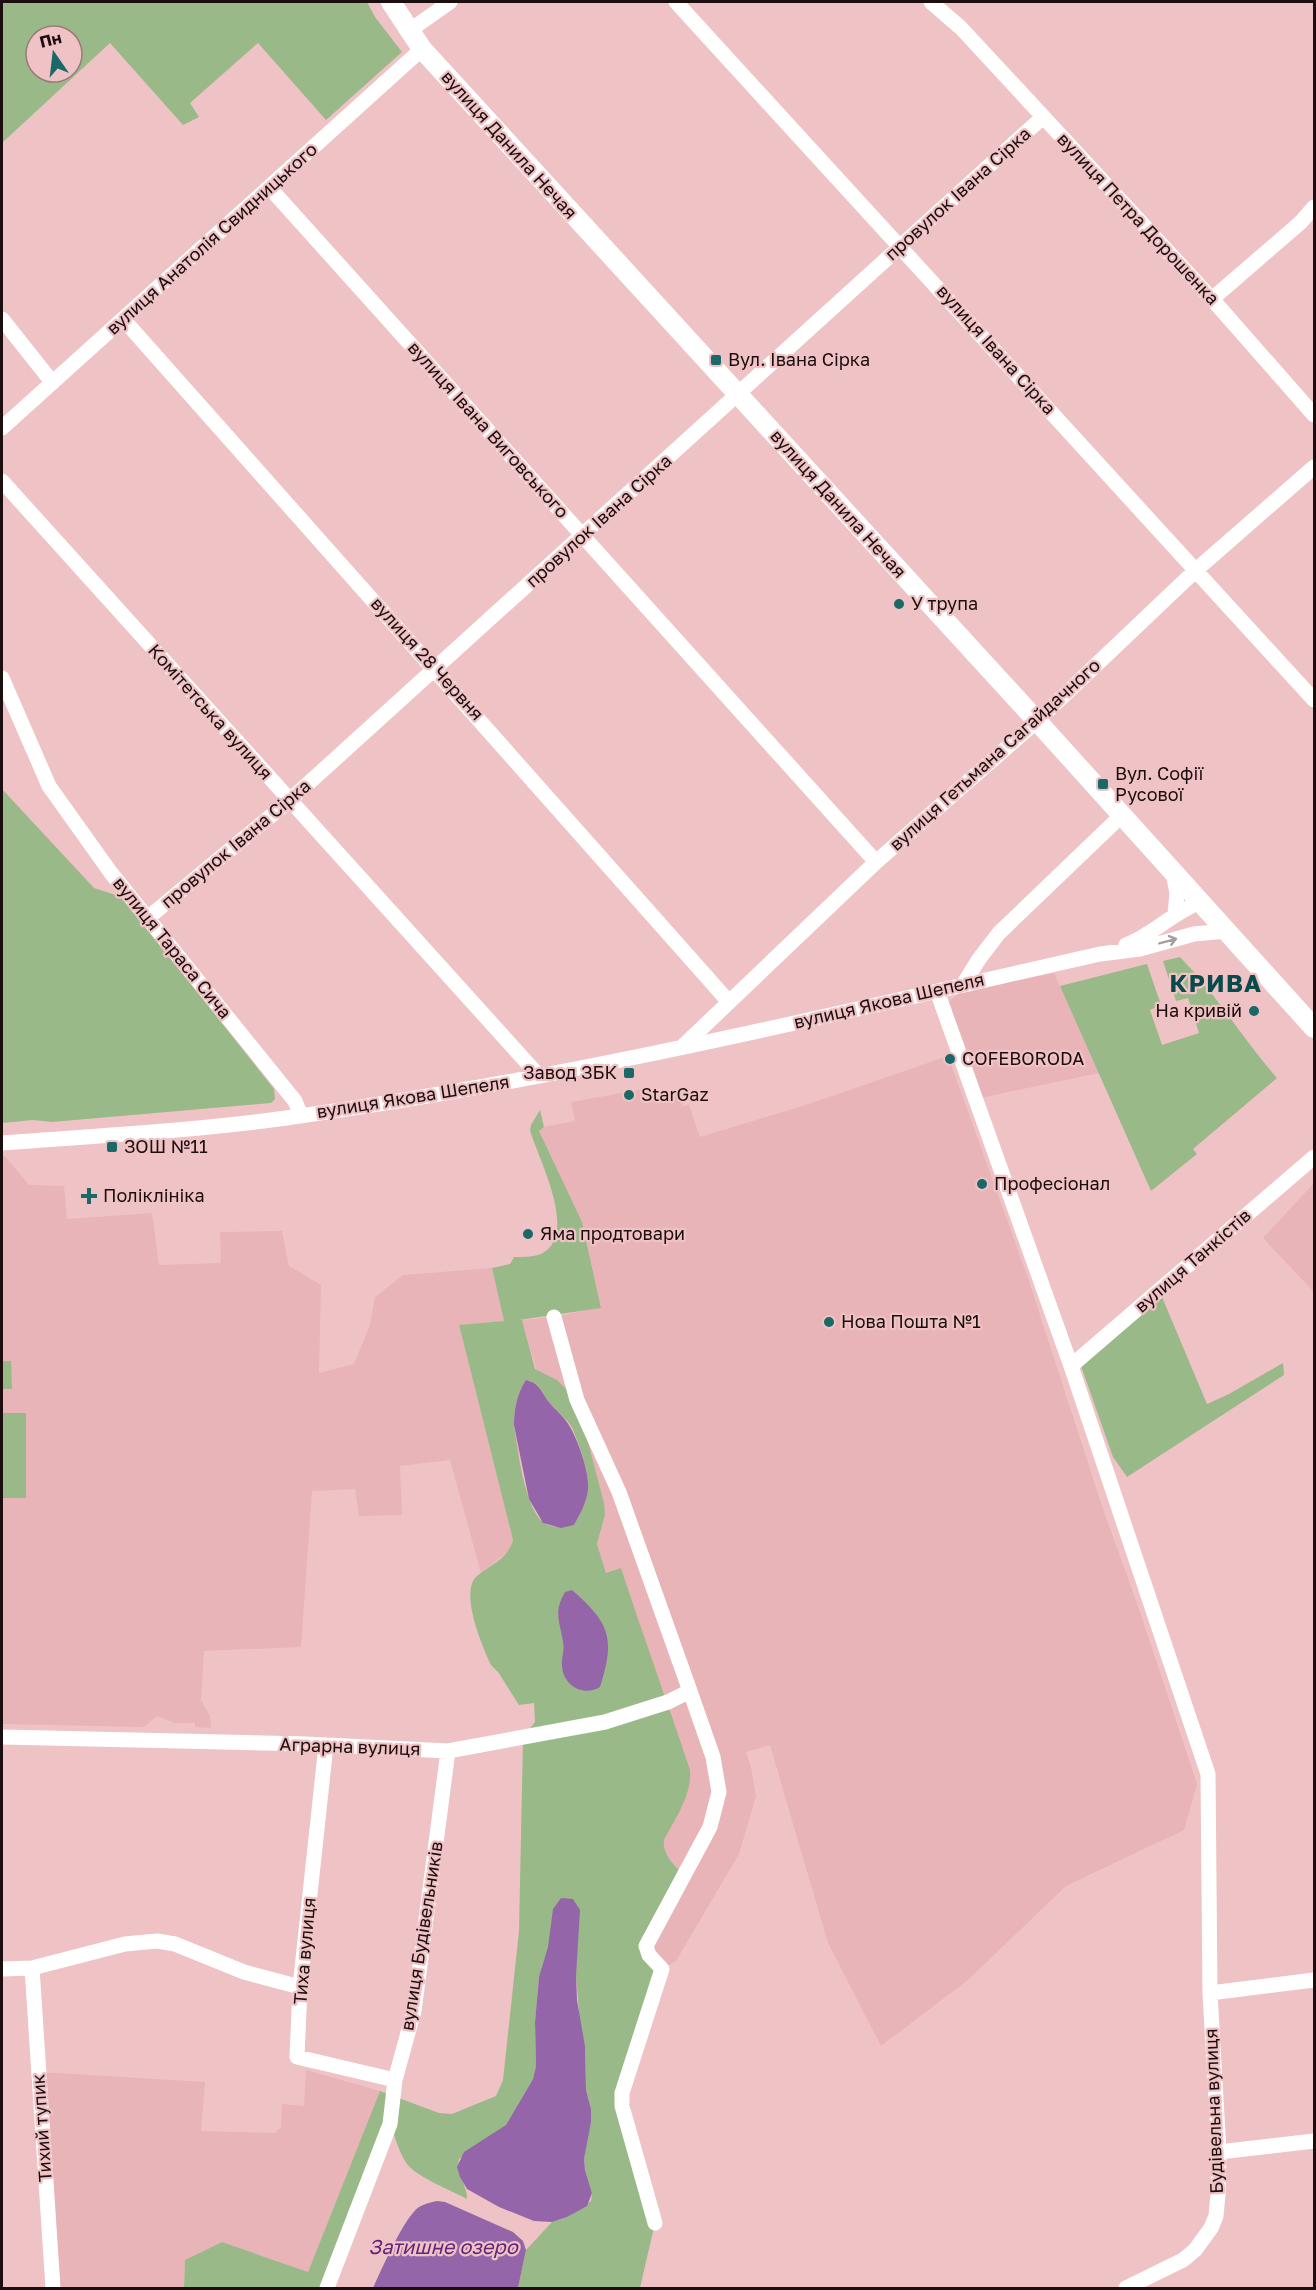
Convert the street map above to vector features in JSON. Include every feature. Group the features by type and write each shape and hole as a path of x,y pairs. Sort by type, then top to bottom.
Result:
{"main road":[{"name":"вулиця Данила Нечая","path":"391,2 422,49 1037,721 1314,1028"}],"street":[{"path":"409,31 450,2"},
{"name":"вулиця Івана Сірка","path":"676,2 1314,700"},
{"name":"вулиця Петра Дорошенка","path":"931,2 961,28 1212,299 1314,415"},
{"name":"вулиця Анатолія Свидницького","path":"2,428 422,49"},
{"name":"провулок Івана Сірка","path":"149,917 290,800 1043,117"},
{"name":"вулиця Івана Виговського","path":"269,187 876,862"},
{"path":"1212,299 1301,222 1314,207"},
{"path":"2,319 52,382"},
{"name":"вулиця 28 Червня","path":"123,319 729,1002"},
{"name":"вулиця Гетьмана Сагайдачного","path":"681,1047 876,862 1037,721 1196,570 1314,467"},
{"name":"Комітетська вулиця","path":"2,481 539,1076"},
{"name":"вулиця Тараса Сича","path":"2,678 49,786 111,873 149,917 295,1101 301,1116"},
{"path":"963,985 999,933 1122,815"},
{"path":"1173,871 1178,893 1175,914"},
{"path":"1100,954 1138,940 1160,928 1175,914 1203,904 1199,927 1194,934"},
{"path":"1100,954 1140,949 1194,934 1227,931"},
{"name":"вулиця Якова Шепеля","path":"2,1143 250,1123 539,1076 681,1047 1100,954"},
{"name":"Будівельна вулиця","path":"938,991 1071,1366 1208,1774 1210,1993 1219,2152 1215,2216 1204,2240 1183,2260 1126,2289"},
{"name":"вулиця Танкістів","path":"1071,1366 1314,1157"},
{"path":"554,1317 577,1400 619,1492 713,1757 719,1792 710,1827 646,1946 649,1955 662,1969 622,2093 622,2106 655,2223"},
{"name":"Аграрна вулиця","path":"2,1737 326,1745 448,1751 604,1722 668,1702 690,1691"},
{"name":"Тиха вулиця","path":"326,1745 300,1987 297,2057 395,2080"},
{"name":"вулиця Будівельників","path":"327,2289 390,2124 395,2080 414,2011 448,1751"},
{"path":"2,1969 32,1968 125,1944 157,1941 175,1944 244,1972 300,1987"},
{"name":"Тихий тупик","path":"32,1968 53,2289"},
{"path":"1210,1993 1314,1980"},
{"path":"1219,2152 1314,2141"}],"shaded area":[{"path":"1054,973 1099,1073 980,1098 948,1010 949,1002 960,992"},
{"path":"948,1056 1028,1278 1103,1509 1197,1784 1184,1830 1066,1886 968,1980 881,2046 828,1943 770,1745 746,1752 756,1796 739,1854 676,1961 662,1969 649,1955 684,1876 666,1855 663,1847 668,1702 651,1662 621,1568 606,1573 597,1544 605,1515 577,1400 539,1386 548,1402 570,1425 586,1471 588,1489 581,1513 574,1525 552,1527 544,1523 529,1499 516,1440 514,1413 519,1390 526,1380 533,1381 536,1368 522,1320 554,1317 601,1307 582,1222 538,1131 544,1127 575,1121 571,1102 644,1089 647,1101 679,1095 683,1106 689,1105 700,1137 809,1104"},
{"path":"5,1156 29,1185 64,1186 67,1219 152,1213 159,1265 221,1263 220,1232 282,1231 289,1266 321,1285 319,1373 354,1364 370,1325 375,1297 403,1275 492,1268 504,1321 459,1326 513,1540 510,1550 481,1573 450,1460 400,1466 402,1515 359,1516 355,1489 312,1491 301,1647 204,1651 201,1700 210,1716 211,1728 195,1727 195,1723 175,1723 157,1716 144,1727 2,1724 2,1157"},
{"path":"1314,1183 1314,1292 1263,1238"},
{"path":"306,2070 380,2091 308,2272 222,2242 185,2260 184,2288 53,2288 39,2072 205,2082 201,2131 275,2133 281,2127 282,2104 304,2106"}],"green space":[{"path":"2,2 367,2 375,17 402,52 326,120 258,43 190,103 199,117 183,125 110,43 84,67 84,24 24,24 24,84 66,84 2,143"},
{"path":"2,789 94,888 122,897 274,1089 275,1099 271,1103 52,1122 33,1120 2,1123"},
{"path":"1180,957 1206,986 1277,1078 1193,1149 1197,1154 1151,1191 1060,986 1147,964 1161,1005 1150,1010 1162,1045 1199,1033 1188,998 1176,1001 1163,961"},
{"path":"540,1110 544,1127 539,1131 582,1222 601,1308 519,1320 522,1320 535,1369 557,1380 577,1400 604,1503 605,1515 597,1544 606,1573 621,1568 690,1770 686,1798 664,1840 667,1855 684,1876 646,1946 662,1969 625,2082 655,2223 640,2288 518,2288 526,2250 552,2222 567,2217 591,2201 592,2193 584,2159 591,2109 586,2090 585,2046 580,2023 576,1976 539,1977 535,2022 536,2066 533,2079 506,2125 459,2159 459,2169 467,2199 412,2169 402,2155 391,2125 327,2288 184,2288 185,2260 222,2242 308,2272 380,2091 439,2113 452,2114 496,2096 503,2080 519,1931 523,1738 535,1722 534,1703 519,1705 491,1665 482,1645 471,1606 472,1583 477,1576 503,1557 511,1547 513,1540 459,1325 504,1321 492,1268 510,1264 514,1257 541,1254 552,1244 557,1231 557,1214 553,1196 530,1130","holes":["526,1380 537,1385 551,1405 571,1426 583,1457 588,1490 583,1508 574,1525 554,1527 542,1521 535,1511 524,1482 514,1425 515,1408 520,1390"]},
{"path":"1162,1297 1207,1404 1283,1363 1284,1375 1127,1477 1113,1457 1081,1366"},
{"path":"2,1361 11,1361 12,1389 2,1389"},
{"path":"2,1413 26,1413 26,1498 2,1498"}],"water":[{"path":"526,1380 537,1386 565,1420 583,1457 588,1490 583,1508 574,1525 561,1528 543,1523 529,1499 514,1425 520,1390"},
{"path":"572,1590 595,1613 606,1633 608,1644 605,1670 600,1687 594,1690 575,1688 563,1673 563,1645 558,1612 565,1592"},
{"path":"561,1898 573,1899 580,1910 577,2000 585,2046 586,2090 591,2109 591,2122 584,2159 592,2193 587,2206 567,2217 552,2222 534,2221 499,2207 467,2189 457,2167 464,2152 506,2125 533,2079 536,2066 535,2022 539,1977 548,1947 553,1909"},
{"name":"Затишне озеро","path":"437,2201 445,2202 513,2232 523,2241 526,2250 518,2288 373,2288 407,2221 419,2207"}],"place":[{"name":"Вул. Івана Сірка","path":"716,360"},
{"name":"У трупа","path":"899,604"},
{"name":"Вул. Софії Русової","path":"1103,784"},
{"name":"На кривій","path":"1254,1011"},
{"name":"COFEBORODA","path":"950,1059"},
{"name":"Завод ЗБК","path":"629,1073"},
{"name":"StarGaz","path":"629,1095"},
{"name":"ЗОШ №11","path":"112,1147"},
{"name":"Професіонал","path":"982,1184"},
{"name":"Поліклініка","path":"89,1196"},
{"name":"Яма продтовари","path":"528,1234"},
{"name":"Нова Пошта №1","path":"829,1322"}],"district":[{"name":"КРИВА","path":"1216,984"}]}
